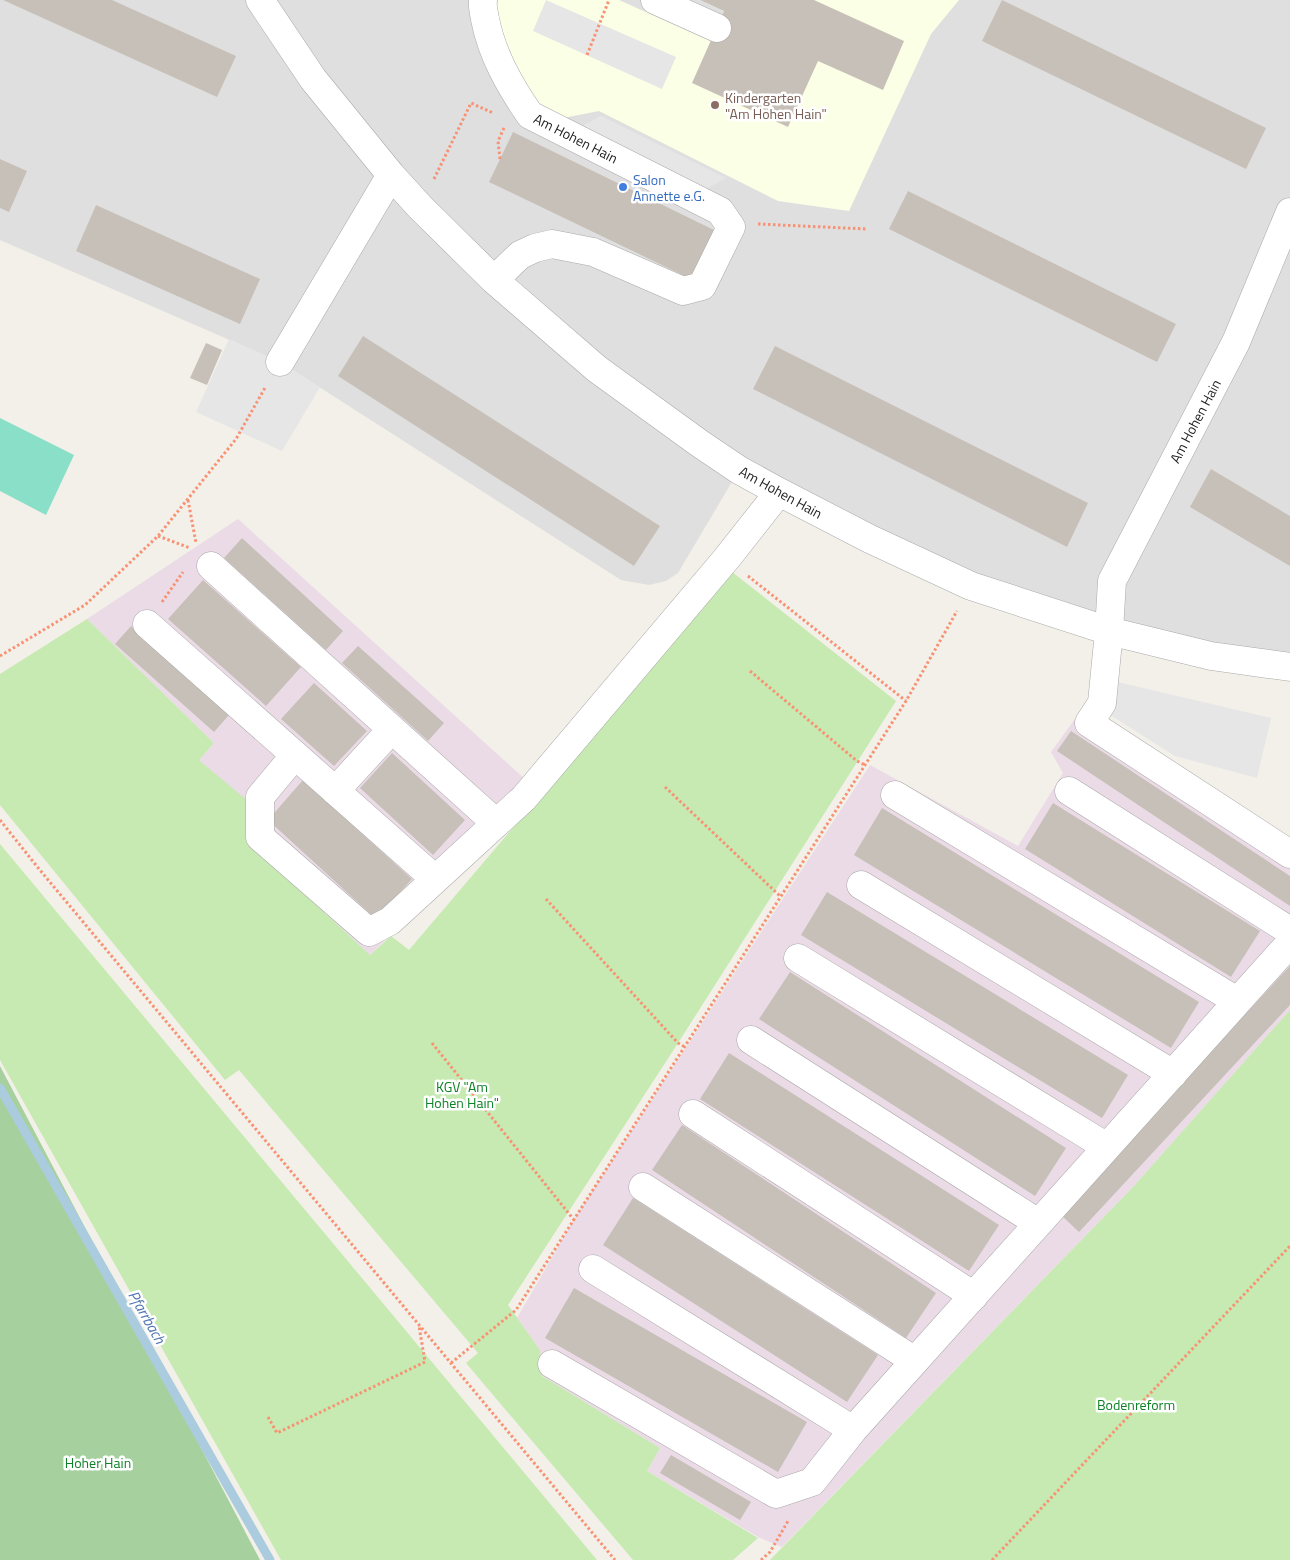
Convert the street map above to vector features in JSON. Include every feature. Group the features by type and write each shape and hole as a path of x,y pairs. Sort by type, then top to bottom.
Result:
{"street":[{"name":"Am Hohen Hain","path":"260,0 313,79 391,175 420,207 494,280 596,369 739,470 870,540 971,586 1109,630 1211,656 1290,667"},
{"name":"Am Hohen Hain","path":"481,0 488,34 495,54 511,87 519,118 720,211"},
{"path":"655,0 717,28"},
{"path":"280,362 391,175"},
{"path":"494,280 520,255 534,248 552,244 593,252 684,291 702,286 731,227 720,211"},
{"name":"Am Hohen Hain","path":"1109,630 1112,581 1236,342 1290,212"},
{"path":"295,755 260,796 260,837 369,932 390,921 524,798 726,558 779,492"},
{"path":"198,561 392,729 496,823"},
{"path":"147,624 435,879"},
{"path":"1109,630 1102,703 1089,723 1290,854"},
{"path":"335,791 392,729"},
{"path":"1069,791 1290,931"},
{"path":"895,795 1238,1001"},
{"path":"861,885 1173,1074"},
{"path":"552,1364 776,1494 812,1482 853,1430 1290,943"},
{"path":"798,958 1107,1147"},
{"path":"751,1040 1038,1224"},
{"path":"693,1114 974,1296"},
{"path":"643,1187 915,1361"},
{"path":"594,1269 853,1430"}],"path":[{"path":"587,55 609,0"},
{"path":"420,207 471,103 519,118 498,141 500,159"},
{"path":"720,211 744,223 867,229"},
{"path":"0,656 85,605 158,536 236,439 280,362"},
{"path":"147,624 198,561 188,499"},
{"path":"726,558 906,701"},
{"path":"451,1363 516,1310 906,701 971,586"},
{"path":"750,671 865,766"},
{"path":"665,788 781,897"},
{"path":"0,820 615,1560"},
{"path":"546,899 678,1043 685,1047"},
{"path":"432,1043 574,1220"},
{"path":"992,1560 1290,1246"},
{"path":"268,1417 278,1433 425,1362 419,1325"}],"shaded area":[{"path":"0,0 1290,0 1290,667 992,594 739,470 678,573 666,581 649,585 621,580 280,362 0,240"},
{"name":"Kindergarten \"Am Hohen Hain\"","path":"498,0 619,0 710,41 724,11 700,0 959,0 931,34 849,211 778,201 599,111 563,118 545,118 496,41 496,9"},
{"path":"546,0 676,57 662,89 533,31"},
{"path":"601,116 726,178 692,197 567,134"},
{"path":"229,339 280,362 320,387 282,451 196,412"},
{"path":"238,519 538,791 370,955 251,844 248,802 199,760 214,743 87,619"},
{"path":"1092,676 1271,718 1257,778 1175,756 1110,715"},
{"path":"1085,705 1290,839 1290,1010 1133,1187 782,1547 758,1537 647,1471 660,1448 542,1376 540,1350 517,1318 573,1221 870,765 1018,846 1063,773 1051,752"}],"green space":[{"path":"0,418 74,455 46,515 0,491"},
{"name":"KGV \"Am Hohen Hain\"","path":"727,568 896,701 508,1305 540,1350 542,1376 660,1448 647,1471 758,1538 733,1560 633,1560 466,1363 478,1353 239,1070 225,1080 0,805 0,674 87,619 214,743 199,760 249,802 251,844 370,955 391,936 409,950 539,797"},
{"path":"0,844 597,1560 281,1560 0,1060"},
{"name":"Bodenreform","path":"1290,1010 1290,1560 770,1560 1133,1187"},
{"name":"Hoher Hain","path":"0,1066 260,1560 0,1560"}],"building":[{"path":"3,0 112,0 236,56 217,97"},
{"path":"700,0 814,0 904,41 883,90 818,61 788,127 692,83 724,11"},
{"path":"1002,0 1266,128 1246,169 982,41"},
{"path":"513,132 714,230 691,279 489,182"},
{"path":"0,159 27,171 9,212 0,208"},
{"path":"908,191 1176,324 1157,362 889,229"},
{"path":"96,205 260,279 240,324 76,251"},
{"path":"363,336 660,526 634,566 338,376"},
{"path":"206,343 222,350 207,385 190,378"},
{"path":"775,346 1088,503 1067,547 753,389"},
{"path":"1211,469 1290,516 1290,566 1190,507"},
{"path":"242,538 343,631 326,650 224,558"},
{"path":"203,580 301,667 266,706 168,619"},
{"path":"131,626 229,715 214,732 115,644"},
{"path":"358,646 444,723 428,741 342,663"},
{"path":"314,683 367,731 334,766 281,719"},
{"path":"1071,731 1290,876 1290,906 1057,751"},
{"path":"392,753 465,820 433,855 360,788"},
{"path":"303,780 412,879 376,919 268,820"},
{"path":"1053,803 1260,931 1231,977 1025,849"},
{"path":"882,808 1199,1002 1171,1048 854,855"},
{"path":"827,892 1128,1075 1102,1118 801,935"},
{"path":"1290,966 1290,1005 1079,1232 1060,1214"},
{"path":"790,972 1066,1148 1035,1196 759,1019"},
{"path":"729,1053 999,1225 969,1271 700,1099"},
{"path":"682,1125 936,1293 906,1338 652,1170"},
{"path":"633,1198 878,1355 847,1402 603,1245"},
{"path":"574,1288 807,1422 778,1472 545,1338"},
{"path":"671,1455 751,1502 740,1520 660,1473"}],"waterway":[{"name":"Pfarrbach","path":"0,1088 270,1560"}],"place":[{"name":"Kindergarten \"Am Hohen Hain\"","path":"715,105"},
{"name":"Salon Annette e.G.","path":"623,187"}]}
